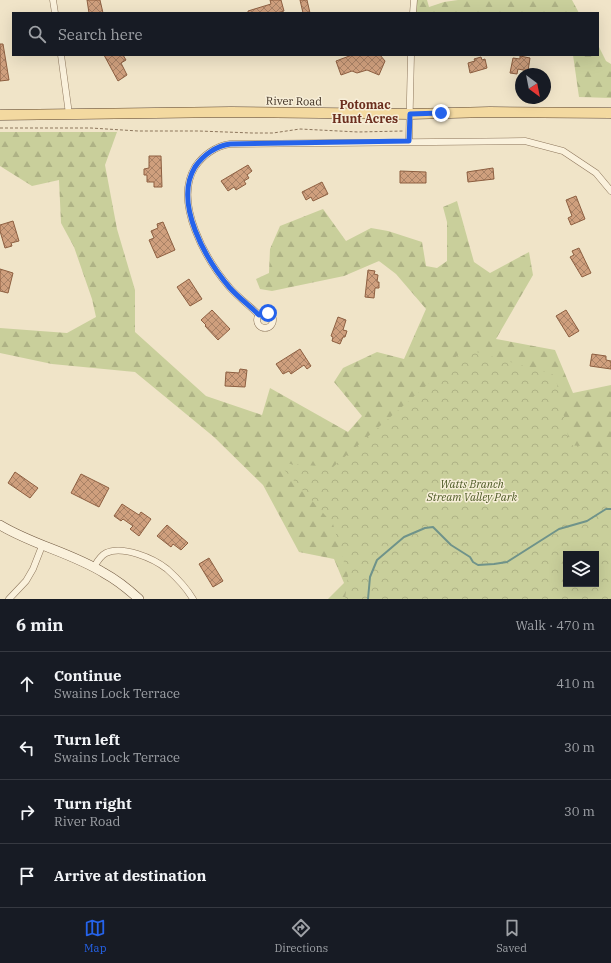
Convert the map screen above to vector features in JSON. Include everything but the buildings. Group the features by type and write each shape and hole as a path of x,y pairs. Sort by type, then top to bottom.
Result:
{"main road":[{"name":"River Road","path":"0,115 231,112 410,114 490,112 611,113"},
{"path":"0,525 42,546 94,567 125,586 139,599"}],"street":[{"path":"53,0 55,12"},
{"path":"413,12 414,0"},
{"path":"61,56 69,114"},
{"path":"409,141 411,56"},
{"path":"259,315 231,288 218,272 202,245 188,206 187,194 192,172 199,161 222,145 409,141 525,141 563,151 596,173 611,191"},
{"path":"10,599 26,581 33,569 42,546"},
{"path":"94,567 98,559 106,553 118,550 139,554 165,568 186,587 194,599"}],"path":[{"path":"0,128 91,128 138,131 252,133 273,133 300,129 372,132 409,130"}],"green space":[{"path":"416,0 427,0 429,7 444,2 458,0 572,0 578,12 416,12"},
{"path":"599,47 606,61 611,64 611,98 579,97 573,56 599,56"},
{"path":"0,132 117,132 105,165 117,229 135,290 135,332 206,396 262,415 270,388 348,432 362,416 334,382 343,368 377,352 404,359 426,309 396,274 379,261 344,276 272,291 260,289 256,279 269,273 270,249 280,226 323,209 346,241 371,228 388,231 422,242 426,266 437,268 447,261 447,222 443,207 457,201 474,262 490,273 529,252 533,275 496,339 555,350 573,393 611,385 611,599 328,599 344,583 334,559 299,552 263,485 214,437 135,372 52,364 0,353 0,328 67,333 96,317 92,299 74,247 61,223 59,180 32,186 0,166"},
{"name":"Watts Branch Stream Valley Park","path":"463,348 555,375 570,445 611,449 611,599 345,599 348,576 333,524 278,463 333,467 450,365"}],"waterway":[{"path":"368,599 370,577 377,560 404,537 425,528 433,527 451,545 470,557 473,562 478,565 494,564 507,562 559,529 587,521 606,509 611,509"}],"district":[{"name":"Potomac Hunt Acres","path":"365,112"}],"route":[{"path":"268,313 264,312 259,315 231,288 218,272 202,245 188,206 187,194 192,172 199,161 216,148 222,145 230,144 409,141 410,114 441,113"}]}
